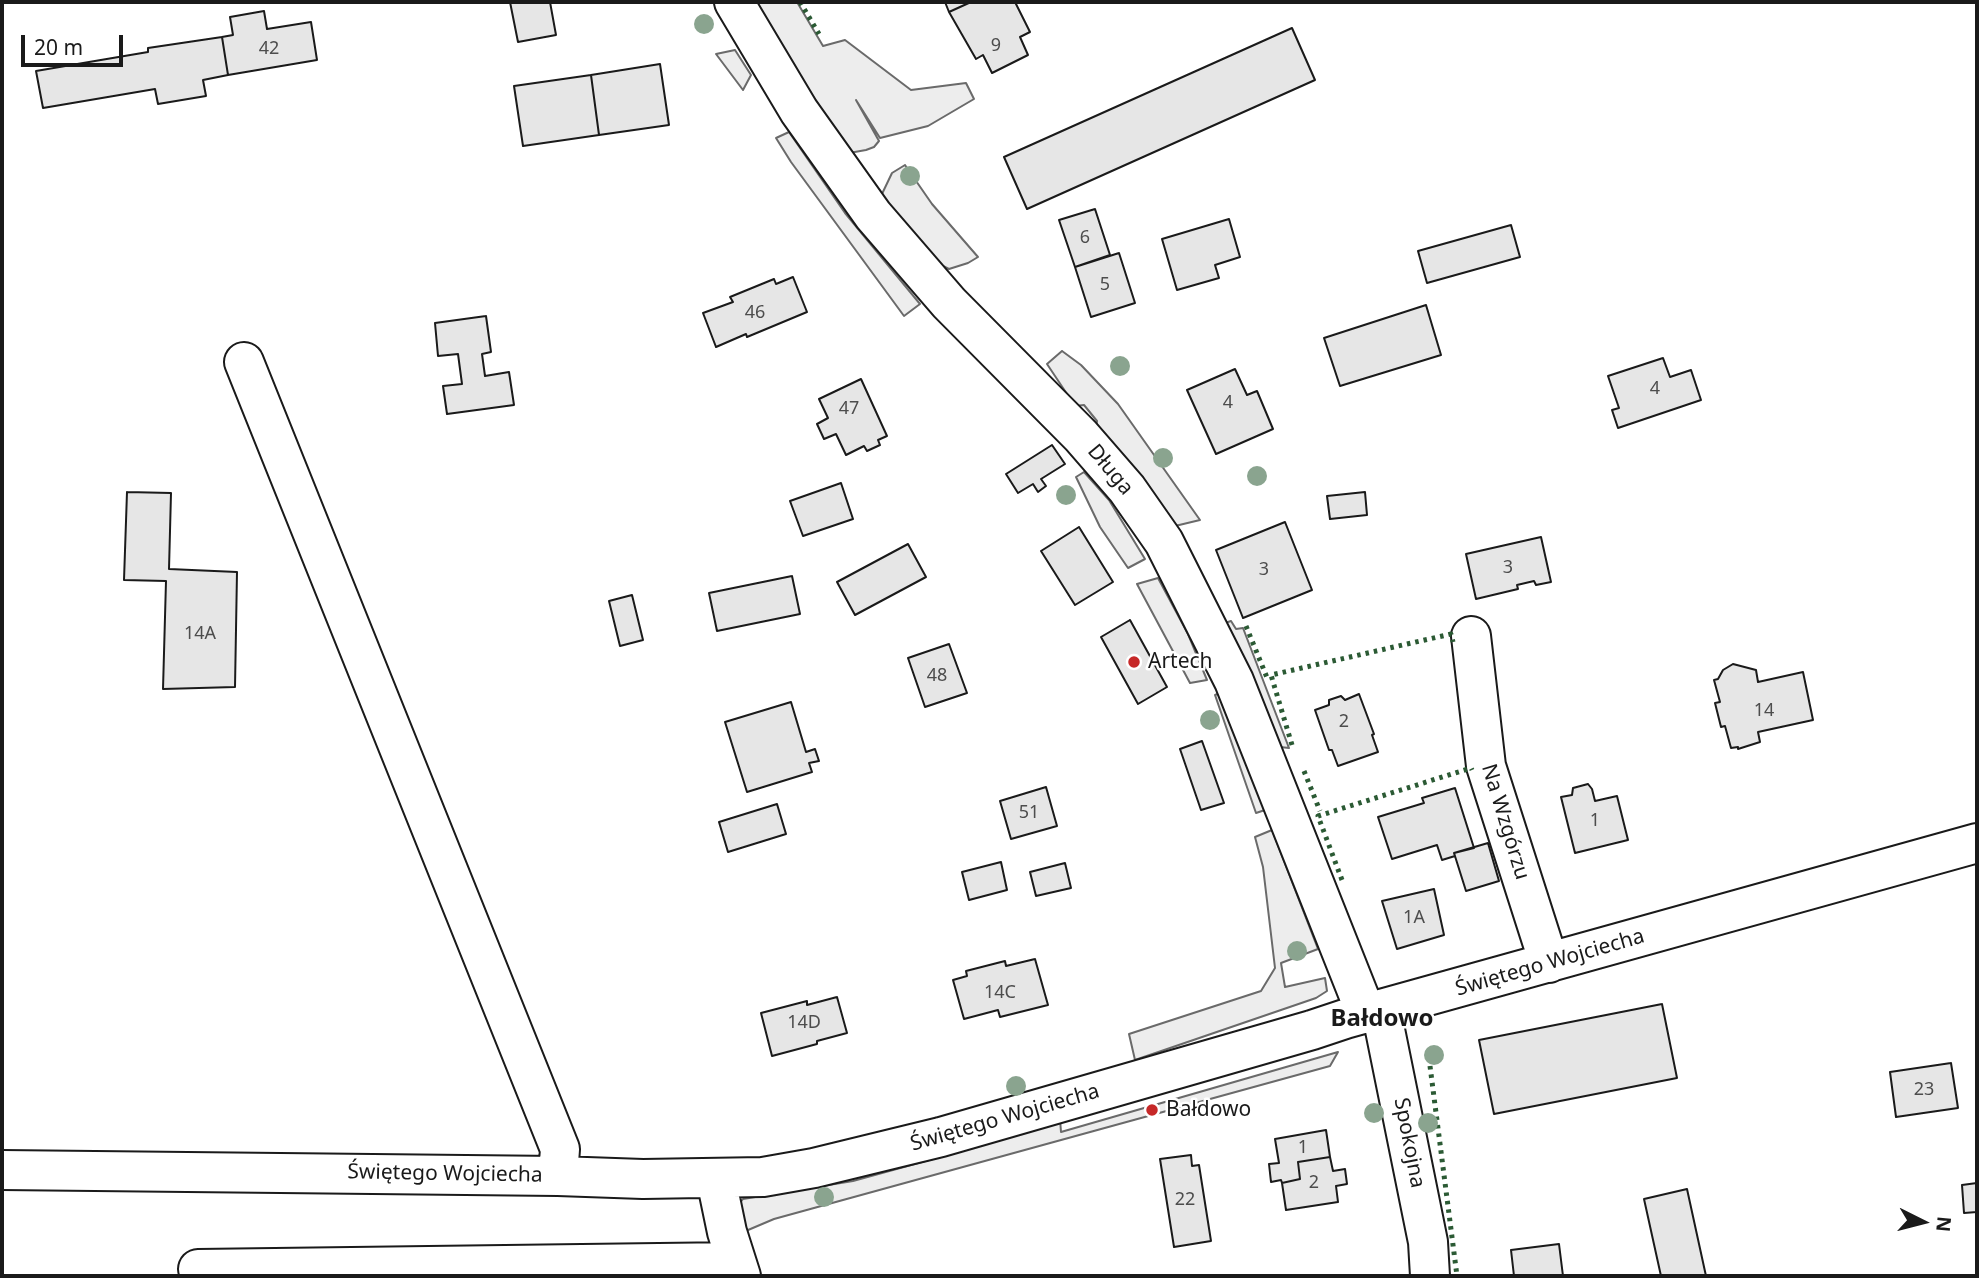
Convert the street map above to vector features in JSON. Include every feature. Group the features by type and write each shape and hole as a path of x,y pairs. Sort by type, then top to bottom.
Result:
{"street":[{"name":"Długa","path":"734,2 799,111 873,215 949,303 1081,436 1127,489 1164,542 1234,681 1361,1001 1373,1012"},
{"path":"244,362 560,1149 558,1175"},
{"name":"Na Wzgórzu","path":"1471,636 1486,766 1549,962"},
{"name":"Świętego Wojciecha","path":"2,1170 558,1175 643,1180 763,1177 814,1168 941,1137 1549,962 1977,843"},
{"name":"Spokojna","path":"1373,1012 1429,1242 1430,1276"},
{"path":"198,1269 738,1269 716,1179"}],"shaded area":[{"path":"753,2 797,2 823,46 845,40 911,90 966,83 974,99 928,126 880,138 856,100 879,141 874,147 849,153"},
{"path":"735,50 751,75 743,90 716,54"},
{"path":"789,132 845,213 920,304 904,316 776,138"},
{"path":"905,165 932,204 978,257 949,269 937,263 881,196 892,173"},
{"path":"1062,351 1081,365 1118,404 1200,520 1175,526 1096,428 1097,421 1084,405 1075,406 1047,364"},
{"path":"1084,472 1109,500 1145,559 1128,568 1100,527 1076,477"},
{"path":"1158,578 1188,634 1207,680 1190,683 1137,584"},
{"path":"1231,621 1236,629 1243,628 1289,748 1280,747 1225,623"},
{"path":"1220,693 1265,810 1256,813 1215,695"},
{"path":"1272,830 1318,949 1281,963 1285,987 1325,978 1327,991 1316,998 1135,1060 1129,1034 1261,991 1275,968 1263,867 1255,837"},
{"path":"1338,1052 1330,1066 774,1219 741,1233 735,1209 743,1199 853,1181 962,1151 1060,1119 1061,1132"}],"building":[{"path":"510,2 550,2 556,35 518,42"},
{"path":"945,2 971,2 949,12"},
{"path":"971,2 1015,2 1030,32 1020,37 1028,55 992,73 983,55 976,59 949,12"},
{"path":"264,11 267,29 311,22 317,60 228,75 222,37 233,35 230,17"},
{"path":"1292,28 1315,80 1027,209 1004,157"},
{"path":"222,37 228,75 203,80 206,96 158,104 155,89 43,108 36,71 148,52 148,48"},
{"path":"660,64 669,125 599,135 591,75"},
{"path":"591,75 599,135 523,146 514,86"},
{"path":"1095,209 1110,255 1075,267 1059,220"},
{"path":"1229,219 1240,257 1215,265 1219,278 1177,290 1162,239"},
{"path":"1511,225 1520,257 1427,283 1418,251"},
{"path":"1119,253 1135,303 1091,317 1075,267"},
{"path":"793,277 807,312 716,347 703,313 733,302 730,297 774,279 776,284"},
{"path":"1426,305 1441,355 1340,386 1324,338"},
{"path":"486,316 491,352 482,354 485,376 509,372 514,405 447,414 443,386 462,384 458,354 438,356 435,323"},
{"path":"1663,358 1670,377 1691,370 1701,400 1618,428 1612,410 1619,408 1608,376"},
{"path":"1235,369 1247,395 1257,391 1273,429 1216,454 1187,390"},
{"path":"861,379 887,436 878,440 880,445 867,451 864,446 846,455 836,434 824,439 817,424 828,418 819,399"},
{"path":"1052,445 1065,464 1041,479 1046,486 1038,492 1033,484 1018,493 1006,474"},
{"path":"841,483 853,519 803,536 790,501"},
{"path":"127,492 171,493 169,569 237,572 235,687 163,689 166,581 124,580"},
{"path":"1365,492 1367,515 1330,519 1327,496"},
{"path":"1285,522 1312,590 1243,618 1216,550"},
{"path":"1079,527 1113,582 1075,605 1041,551"},
{"path":"1541,537 1551,582 1536,585 1534,581 1517,585 1518,589 1476,599 1466,554"},
{"path":"908,544 926,577 855,615 837,582"},
{"path":"792,576 800,614 717,631 709,593"},
{"path":"632,595 643,640 620,646 609,601"},
{"name":"Artech","path":"1130,620 1167,687 1138,704 1101,637"},
{"path":"949,644 967,693 925,707 908,658"},
{"path":"1733,664 1756,670 1758,682 1803,672 1813,720 1758,732 1760,742 1738,749 1731,748 1725,726 1721,727 1715,703 1720,702 1714,680"},
{"path":"1359,694 1378,752 1338,766 1332,750 1329,750 1315,710 1329,705 1329,700 1341,696 1345,700"},
{"path":"791,702 806,752 815,749 819,761 809,763 812,772 747,792 725,722"},
{"path":"1202,741 1224,803 1201,810 1180,749"},
{"path":"1588,784 1595,801 1617,796 1628,840 1575,853 1561,797 1572,795 1573,788"},
{"path":"1046,787 1057,826 1011,839 1000,801"},
{"path":"1455,788 1474,848 1454,853 1455,856 1442,860 1437,845 1392,859 1378,817 1424,803 1422,798"},
{"path":"777,804 786,834 728,852 719,822"},
{"path":"1488,843 1499,881 1466,891 1454,853"},
{"path":"1001,862 1007,890 969,900 962,872"},
{"path":"1065,863 1071,888 1036,896 1030,872"},
{"path":"1434,889 1444,935 1397,949 1382,901"},
{"path":"1035,959 1048,1005 1000,1017 998,1010 964,1019 953,980 967,976 966,971 1005,961 1006,966"},
{"path":"837,997 847,1033 772,1056 761,1013 807,1001 807,1005"},
{"path":"1662,1004 1677,1078 1494,1114 1479,1040"},
{"path":"1951,1063 1958,1108 1896,1117 1890,1072"},
{"path":"1326,1130 1330,1157 1298,1162 1300,1179 1282,1183 1281,1180 1271,1182 1269,1164 1279,1163 1275,1139"},
{"path":"1191,1155 1192,1166 1199,1165 1211,1241 1174,1247 1160,1159"},
{"path":"1330,1157 1333,1171 1345,1169 1347,1184 1336,1186 1338,1202 1286,1210 1282,1183 1300,1179 1298,1162"},
{"path":"1977,1183 1977,1212 1964,1213 1962,1185"},
{"path":"1687,1189 1706,1276 1661,1276 1644,1199"},
{"path":"1559,1244 1563,1276 1514,1276 1511,1250"}],"hedge":[{"path":"800,2 819,34"},
{"path":"1246,626 1268,680"},
{"path":"1292,745 1271,675 1451,634 1453,642"},
{"path":"1342,880 1318,816 1471,768 1472,770"},
{"path":"1304,771 1320,811"},
{"path":"1430,1066 1457,1276"}],"place":[{"name":"Artech","path":"1134,662"},
{"name":"Bałdowo","path":"1152,1110"}],"district":[{"name":"Bałdowo","path":"1382,1019"}]}
